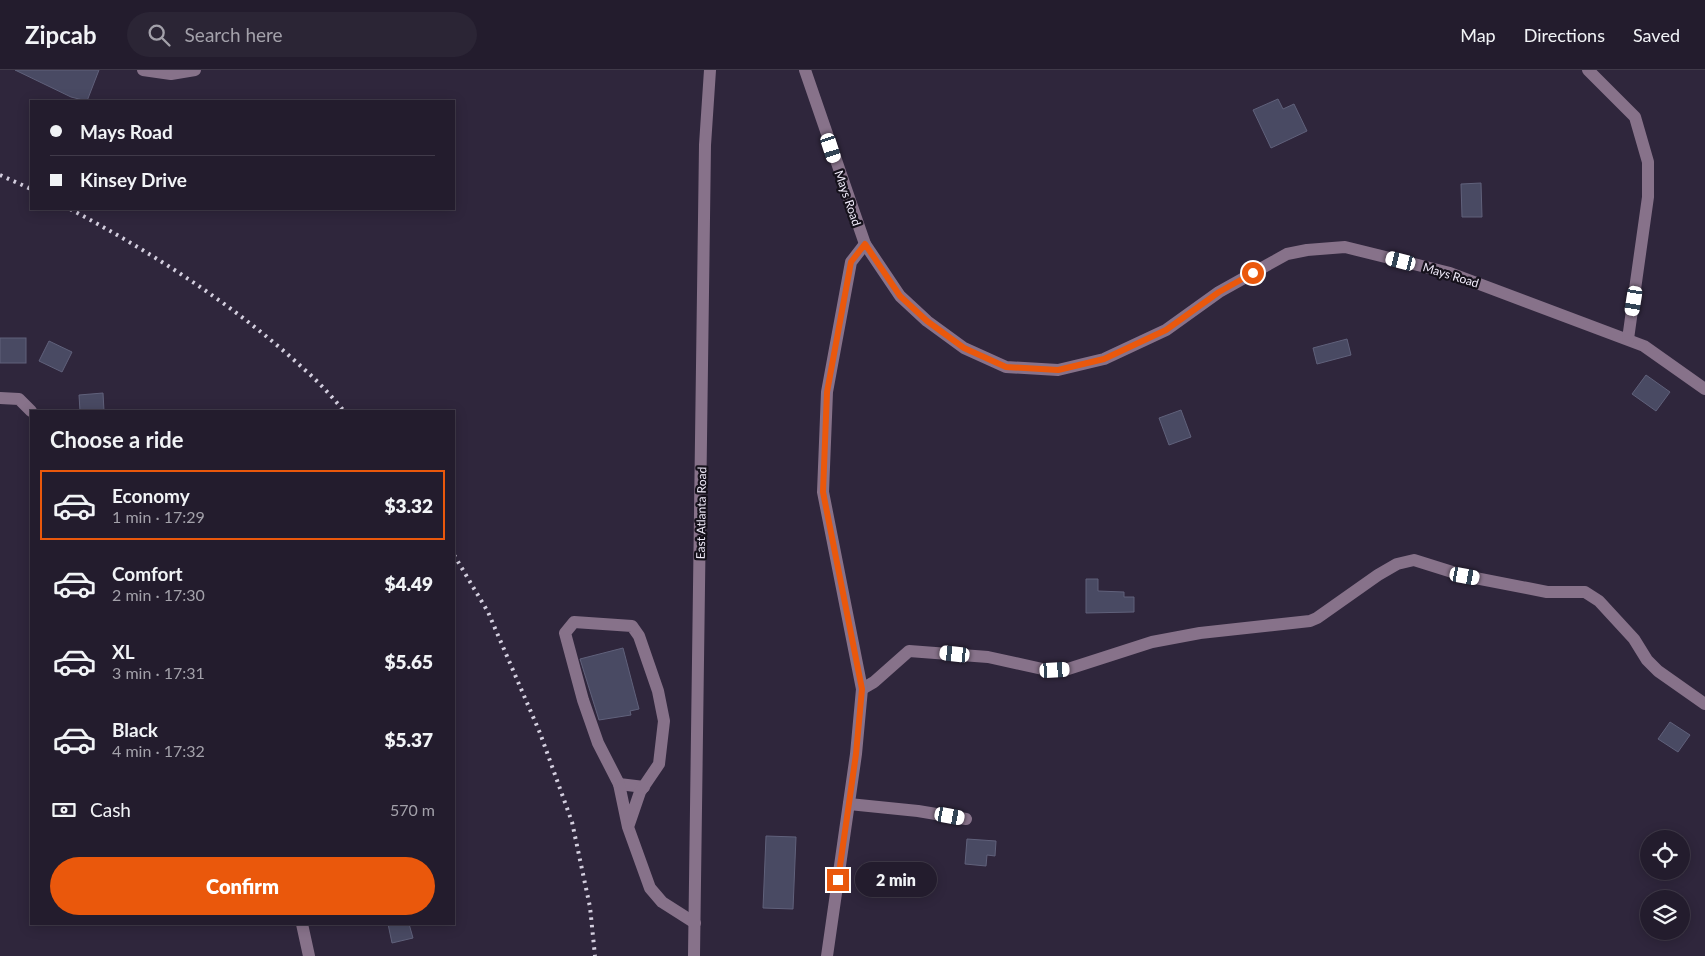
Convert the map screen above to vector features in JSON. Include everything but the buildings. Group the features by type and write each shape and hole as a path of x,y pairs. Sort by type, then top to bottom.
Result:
{"street":[{"path":"143,70 171,74 195,70"},
{"name":"East Atlanta Road","path":"694,956 705,145 710,70"},
{"name":"Mays Road","path":"805,70 865,244 900,296 927,321 964,348 1006,367 1058,370 1104,359 1166,330 1219,292 1287,254 1307,250 1345,247 1450,273 1628,339 1644,346 1705,389"},
{"path":"1588,70 1635,118 1648,162 1648,197 1628,339"},
{"path":"827,956 849,804 862,689 823,492 827,392 851,262 865,244"},
{"path":"0,398 19,399 30,410"},
{"path":"862,689 874,682 909,651 988,657 1047,670 1065,670 1152,642 1200,633 1310,621 1378,575 1397,564 1414,560 1465,576 1547,592 1585,592 1599,601 1634,639 1647,660 1658,671 1705,704"},
{"path":"628,827 632,810 659,764 664,721 658,691 639,636 632,626 574,622 565,633 569,654 598,743 619,784 628,827 650,888 662,902 695,923"},
{"path":"619,784 644,787"},
{"path":"849,804 918,811 966,819"},
{"path":"302,925 309,956"}],"railway":[{"path":"0,175 30,189"},
{"path":"72,210 163,262 251,324 310,375 343,410"},
{"path":"455,557 488,612 540,733 572,822 590,907 595,956"}],"route":[{"path":"838,880 856,754 862,689 823,492 827,392 851,262 865,244 879,268 900,296 927,321 964,348 1006,367 1058,370 1104,359 1166,330 1219,292 1253,273"}]}
